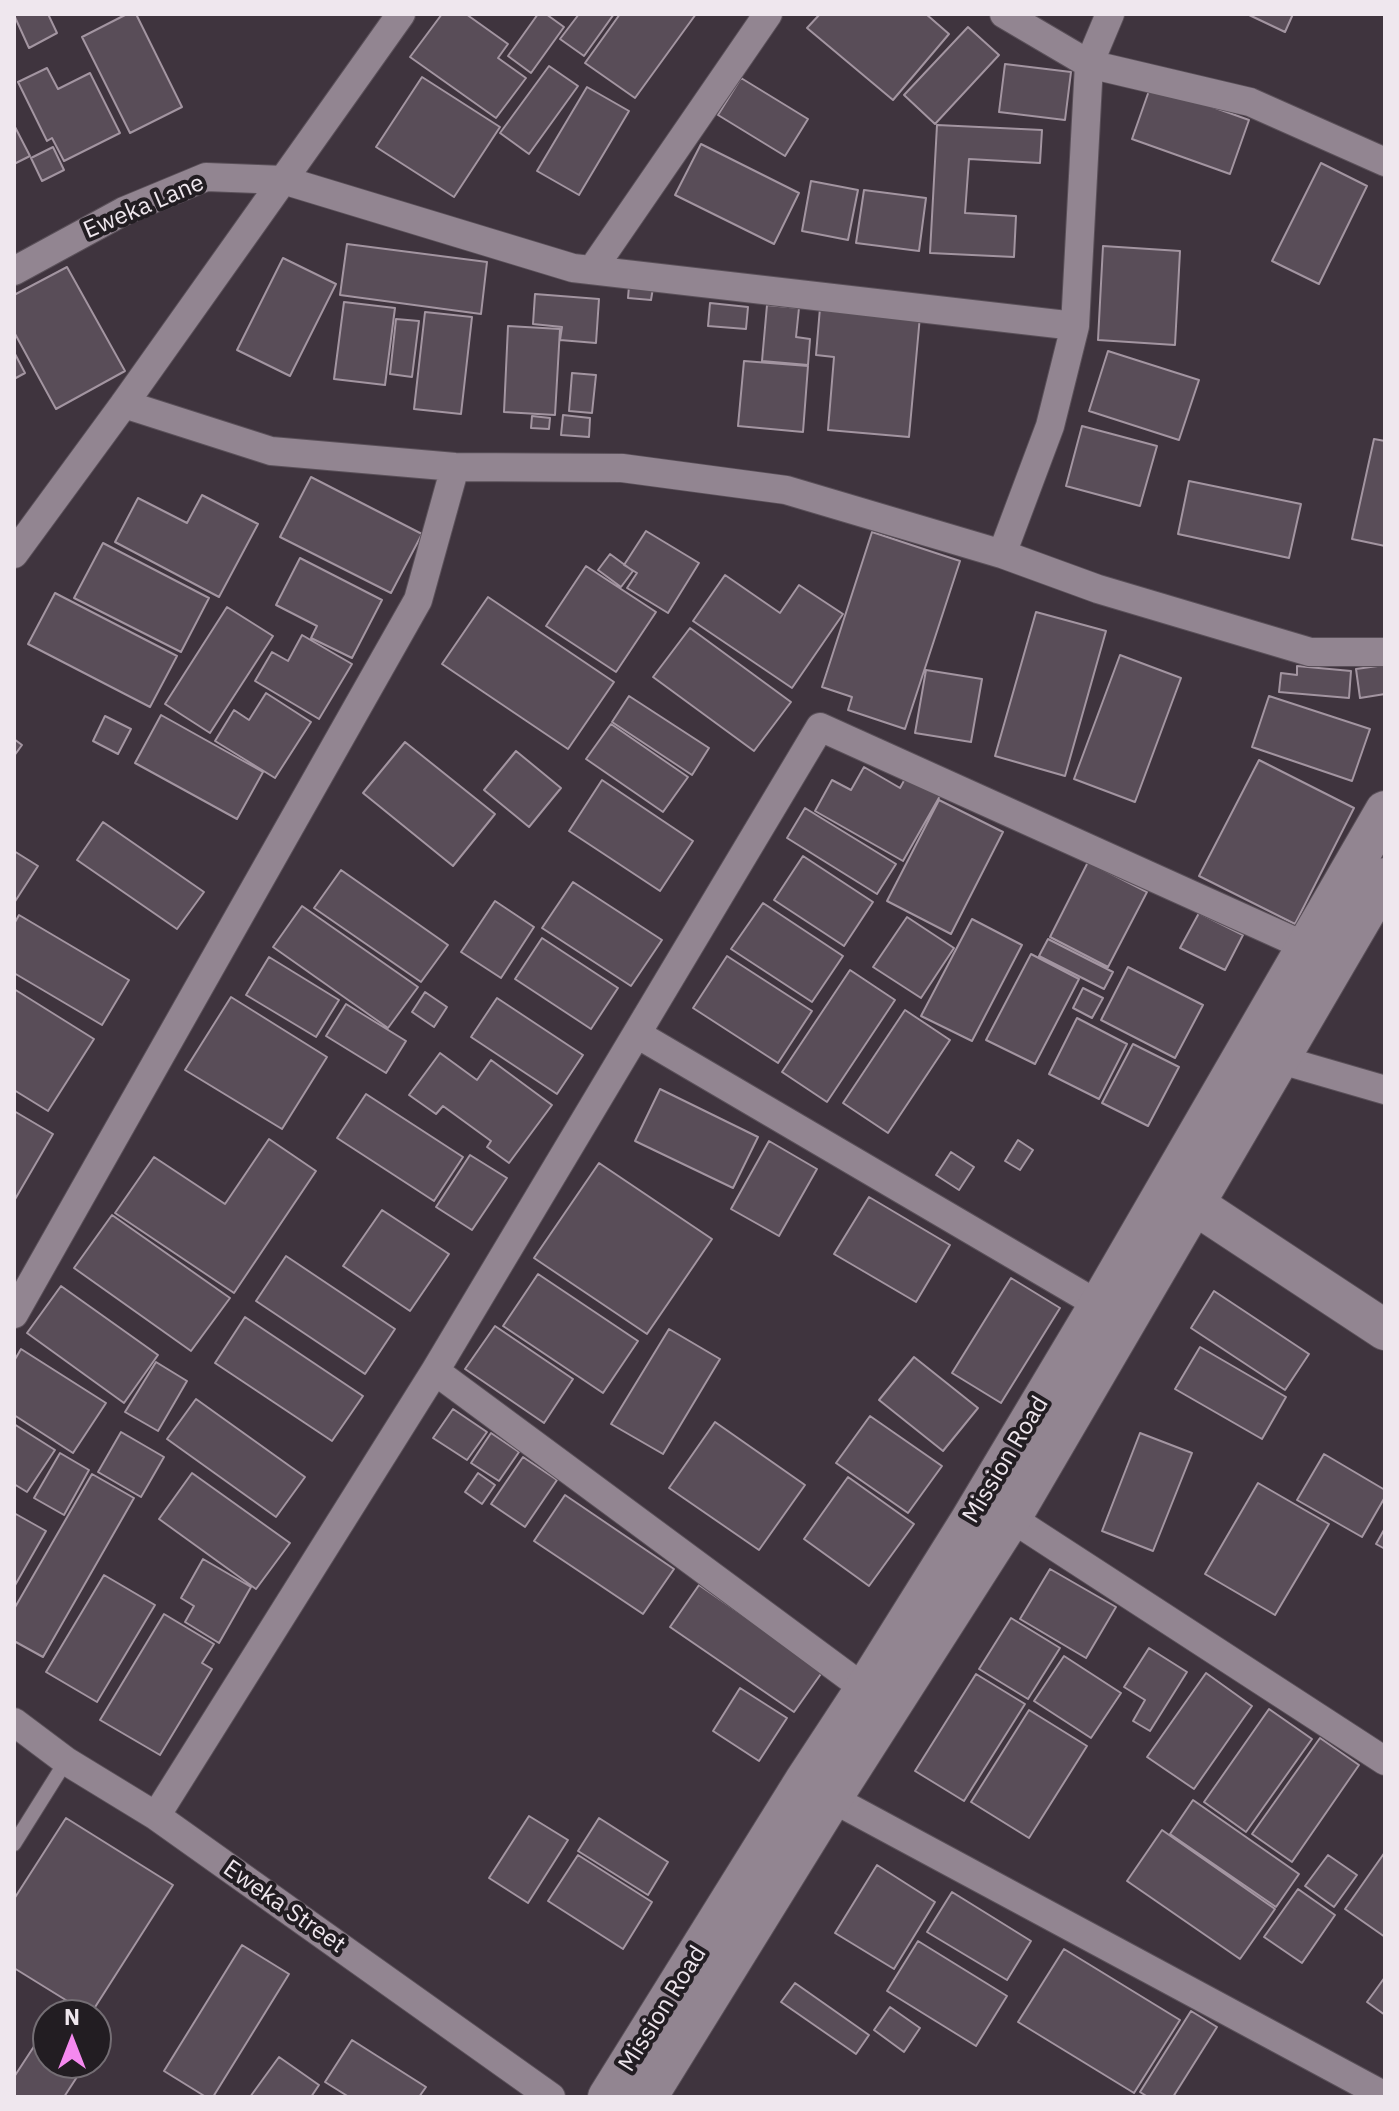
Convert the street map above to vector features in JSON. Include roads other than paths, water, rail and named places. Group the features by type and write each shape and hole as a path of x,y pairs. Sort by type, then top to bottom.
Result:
{"street":[{"path":"14,554 401,14"},
{"path":"592,270 768,14"},
{"path":"1004,14 1089,64 1250,102 1385,162"},
{"path":"1002,554 1050,426 1075,326 1089,64 1110,14"},
{"name":"Eweka Lane","path":"14,271 124,211 206,177 283,180 573,268 1075,326"},
{"path":"124,404 271,451 455,467 622,468 786,490 1002,554 1098,589 1310,652 1385,652"},
{"path":"16,1307 418,600 455,467"},
{"path":"156,1816 435,1371 820,727 1305,946"},
{"name":"Mission Road","path":"647,2097 818,1790 865,1689 1099,1305 1385,811"},
{"name":"Mission Road","path":"608,2097 818,1790 1011,1518 1385,878"},
{"path":"637,1034 1099,1305"},
{"path":"1278,1059 1385,1090"},
{"path":"1194,1204 1385,1330"},
{"path":"435,1371 865,1689"},
{"path":"1011,1518 1385,1761"},
{"name":"Eweka Street","path":"14,1722 66,1761 156,1816 551,2097"},
{"path":"818,1790 1385,2096"}],"lane":[{"path":"14,1844 66,1761"}]}
